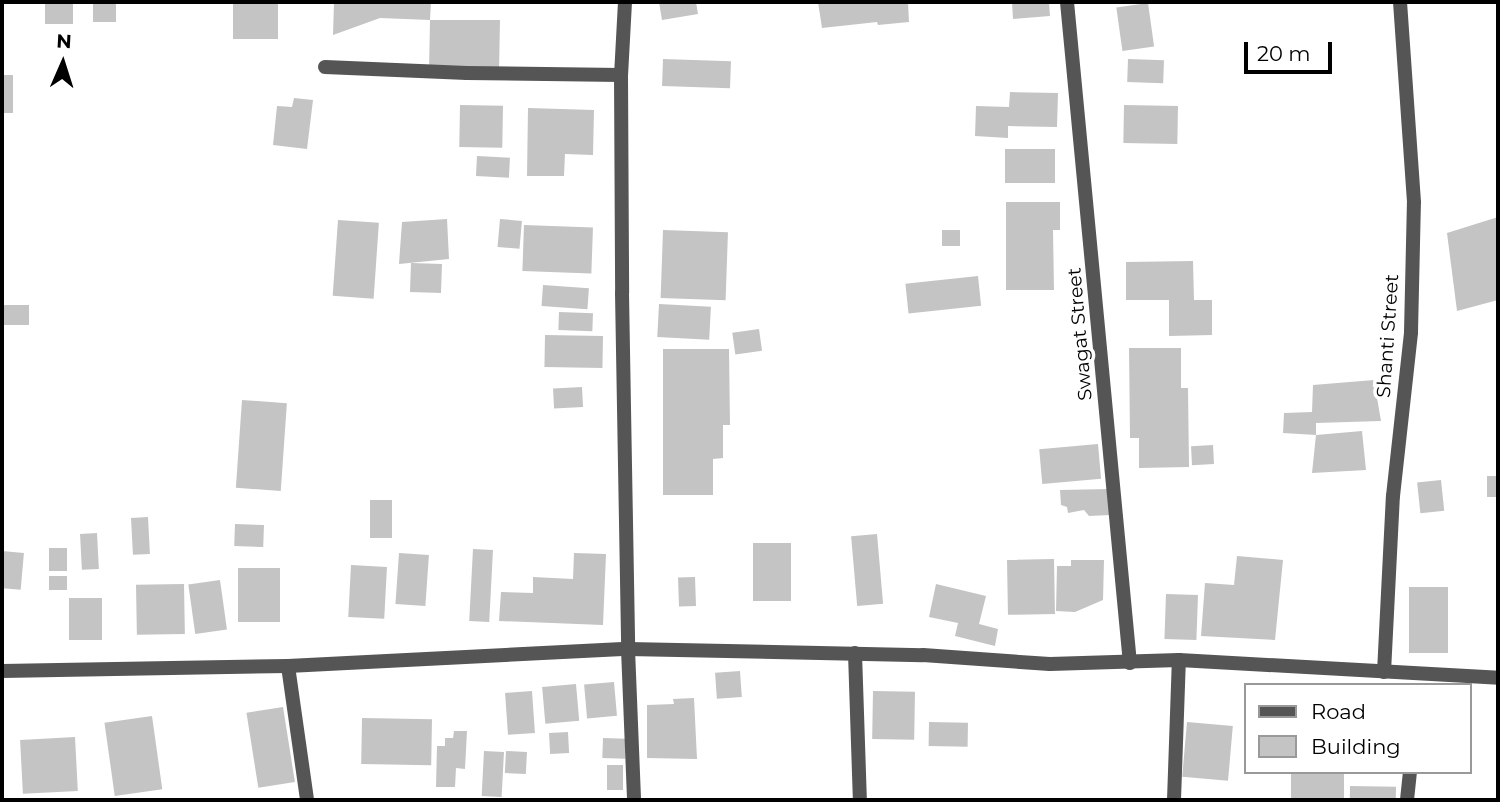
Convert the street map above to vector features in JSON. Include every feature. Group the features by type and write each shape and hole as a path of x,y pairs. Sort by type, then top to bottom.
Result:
{"street":[{"path":"625,2 621,75 628,649 634,800"},
{"name":"Swagat Street","path":"1067,2 1130,663"},
{"name":"Shanti Street","path":"1384,672 1393,496 1411,332 1414,202 1400,2"},
{"path":"325,67 467,74 621,75"},
{"path":"2,671 288,666 628,649 855,653 1050,664 1179,660 1384,672 1419,679 1498,678"},
{"path":"855,653 860,800"},
{"path":"1174,800 1179,660"},
{"path":"288,666 307,800"},
{"path":"1407,800 1410,774"}],"building":[{"path":"45,2 73,2 73,24 45,24"},
{"path":"93,2 116,2 116,22 93,22"},
{"path":"233,2 278,2 278,39 233,39"},
{"path":"334,2 431,2 430,20 380,18 333,35"},
{"path":"659,2 696,2 698,14 662,20"},
{"path":"818,2 908,2 909,22 878,25 877,22 822,28"},
{"path":"1012,2 1049,2 1050,16 1013,19"},
{"path":"1148,3 1154,47 1122,51 1116,7"},
{"path":"430,20 500,20 499,72 429,71"},
{"path":"663,59 731,61 730,88 662,86"},
{"path":"1128,59 1164,60 1163,83 1127,82"},
{"path":"2,75 13,75 13,113 2,113"},
{"path":"1010,92 1058,93 1057,127 1008,126 1008,138 975,136 976,106 1009,107"},
{"path":"294,98 313,100 307,149 273,145 277,106 292,107"},
{"path":"460,105 503,106 502,148 459,147"},
{"path":"1124,105 1178,106 1177,144 1123,143"},
{"path":"528,108 594,110 593,155 565,154 564,176 527,176"},
{"path":"1005,149 1055,149 1055,183 1005,183"},
{"path":"477,156 510,158 509,178 476,176"},
{"path":"1006,202 1060,202 1060,230 1053,230 1054,290 1006,290"},
{"path":"1498,217 1498,300 1457,311 1447,233"},
{"path":"447,219 449,259 399,264 402,222"},
{"path":"500,219 522,221 519,249 498,247"},
{"path":"338,220 379,223 374,299 333,296"},
{"path":"524,225 593,227 591,273 522,271"},
{"path":"663,230 728,232 726,300 661,298"},
{"path":"942,230 960,230 960,246 942,246"},
{"path":"1193,261 1194,300 1212,300 1212,335 1169,336 1169,300 1126,300 1126,262"},
{"path":"411,263 442,264 441,293 410,292"},
{"path":"978,276 981,306 909,313 905,284"},
{"path":"543,285 589,288 587,309 542,306"},
{"path":"659,304 711,307 709,340 657,337"},
{"path":"2,305 29,305 29,325 2,325"},
{"path":"559,312 593,313 592,331 558,330"},
{"path":"759,329 762,351 735,355 732,333"},
{"path":"545,335 603,336 602,368 544,367"},
{"path":"1129,348 1181,348 1181,388 1188,388 1189,467 1139,468 1139,438 1130,438"},
{"path":"663,349 729,349 730,425 723,425 723,458 713,459 713,495 663,495"},
{"path":"1374,380 1381,421 1316,423 1316,435 1283,433 1284,413 1312,412 1313,385"},
{"path":"582,387 583,407 554,408 553,389"},
{"path":"242,400 287,403 281,491 236,488"},
{"path":"1362,431 1366,470 1312,473 1316,435"},
{"path":"1098,444 1101,479 1042,484 1039,449"},
{"path":"1213,445 1214,464 1192,465 1191,446"},
{"path":"1487,476 1498,476 1498,497 1487,497"},
{"path":"1441,480 1444,511 1420,513 1417,483"},
{"path":"1110,489 1110,515 1089,516 1084,510 1068,513 1067,507 1061,505 1060,490"},
{"path":"370,500 392,500 392,538 370,538"},
{"path":"148,517 150,554 133,555 131,518"},
{"path":"235,524 264,525 263,547 234,546"},
{"path":"97,533 99,569 82,570 80,534"},
{"path":"877,534 883,604 857,606 851,536"},
{"path":"753,543 791,543 791,601 753,601"},
{"path":"49,548 67,548 67,571 49,571"},
{"path":"473,549 493,550 489,622 469,621"},
{"path":"2,551 24,553 21,590 2,588"},
{"path":"399,553 429,555 425,606 395,604"},
{"path":"574,553 606,554 603,625 499,621 501,592 533,593 533,577 573,579"},
{"path":"1237,556 1283,560 1275,640 1201,636 1205,583 1234,585"},
{"path":"1054,559 1055,614 1008,615 1007,560"},
{"path":"1071,560 1104,560 1103,600 1075,612 1056,611 1057,566 1071,566"},
{"path":"351,565 387,567 384,619 348,617"},
{"path":"238,568 280,568 280,622 238,622"},
{"path":"49,576 67,576 67,590 49,590"},
{"path":"695,577 696,606 679,607 678,578"},
{"path":"220,580 227,630 195,634 188,584"},
{"path":"184,584 185,634 137,635 136,585"},
{"path":"936,584 986,596 979,624 998,629 995,646 955,636 958,623 929,617"},
{"path":"1409,587 1448,587 1448,653 1409,653"},
{"path":"1166,594 1198,595 1196,640 1164,639"},
{"path":"69,598 102,598 102,640 69,640"},
{"path":"740,671 742,697 717,699 715,673"},
{"path":"614,682 617,716 587,718 584,685"},
{"path":"576,684 579,721 545,724 542,687"},
{"path":"532,691 535,733 508,735 505,693"},
{"path":"873,691 915,692 914,740 872,739"},
{"path":"694,698 697,759 647,758 647,705 674,704 673,699"},
{"path":"283,707 295,782 258,788 246,713"},
{"path":"152,716 162,789 115,796 104,723"},
{"path":"362,718 432,719 431,765 361,764"},
{"path":"929,722 968,723 968,747 929,746"},
{"path":"1187,722 1233,726 1228,781 1182,777"},
{"path":"454,731 467,731 465,769 456,768 455,787 436,787 437,746 445,746 445,738 453,738"},
{"path":"568,732 569,753 550,754 549,733"},
{"path":"75,737 78,791 23,794 20,740"},
{"path":"603,738 626,739 625,759 602,758"},
{"path":"484,751 504,752 502,797 482,796"},
{"path":"506,751 527,752 526,774 505,773"},
{"path":"607,765 623,765 623,790 607,790"},
{"path":"1291,774 1344,774 1344,799 1291,799"},
{"path":"1350,786 1396,787 1396,800 1350,800"}]}
